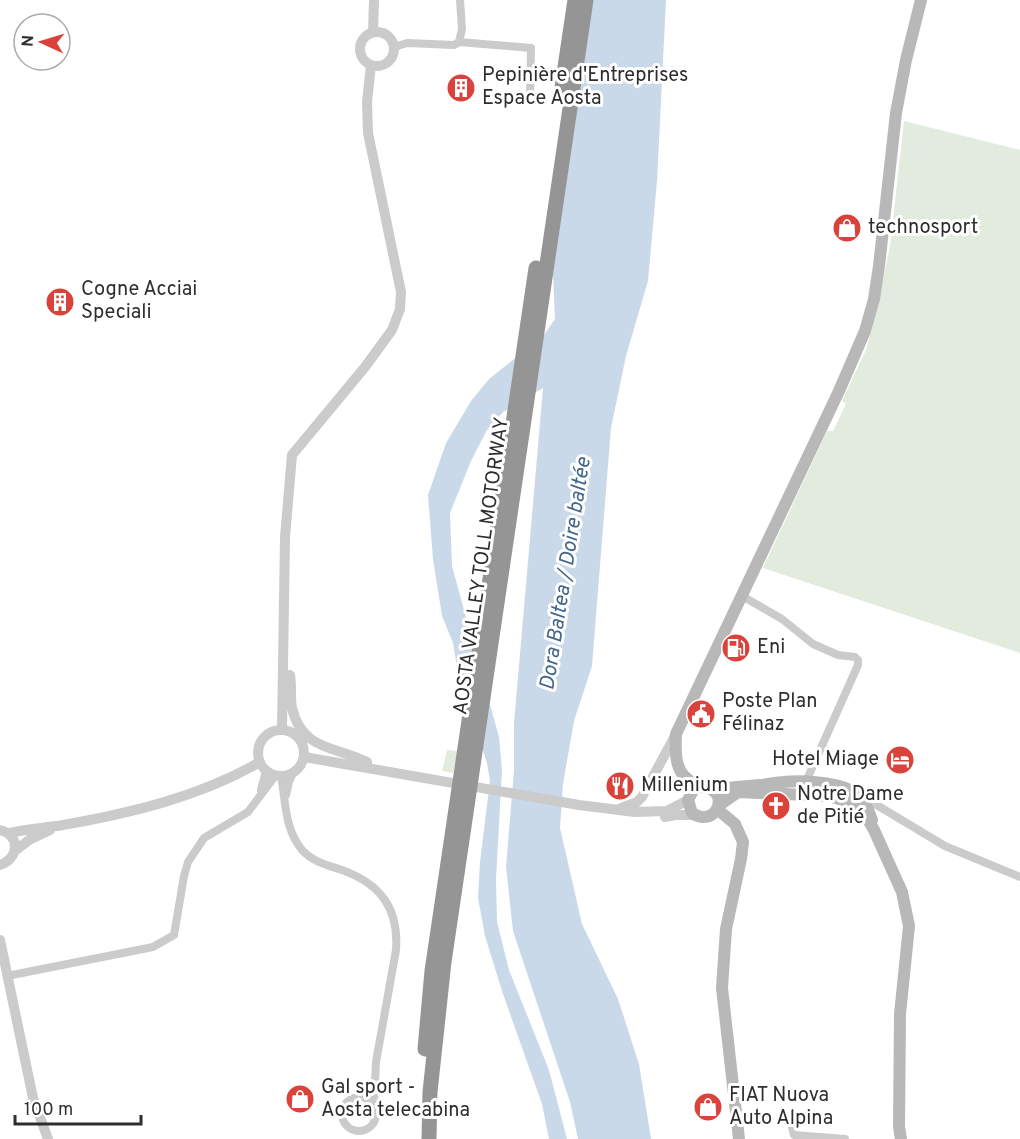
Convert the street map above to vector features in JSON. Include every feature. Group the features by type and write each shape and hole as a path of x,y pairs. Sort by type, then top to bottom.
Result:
{"highway":[{"name":"AOSTA VALLEY TOLL MOTORWAY","path":"419,1139 420,1100 432,971 575,0"},
{"name":"AOSTA VALLEY TOLL MOTORWAY","path":"429,1139 430,1092 444,962 586,0"}],"main road":[{"path":"718,808 719,801 710,789 690,781 677,765 676,734 849,371 865,331 874,299 879,266 896,113 921,0"},
{"path":"668,750 668,759 674,776 683,785 689,809 740,835"},
{"path":"688,798 697,787 710,789 740,785 806,782 848,788 859,795 866,804 874,830"},
{"path":"701,816 713,814 738,792 829,796 849,802 867,818 902,892 909,926 900,1014 899,1127 901,1139"},
{"path":"718,808 735,824 743,842 726,929 722,988 739,1139"}],"street":[{"path":"374,0 374,32"},
{"path":"459,42 462,29 460,0"},
{"path":"374,32 389,37 394,47 390,60 385,64 371,65 363,59 360,48 364,38 374,32"},
{"path":"394,47 407,43 454,45 459,42 531,48 530,102"},
{"path":"282,730 285,537 292,455 365,367 392,330 400,309 401,292 368,133 367,102 371,65"},
{"path":"742,596 782,619 813,644 838,655 855,657 858,660 858,665 800,794"},
{"path":"284,658 291,678 292,708 297,723 306,735 327,749 360,759 381,770"},
{"path":"285,798 259,747 264,738 272,732 282,730 293,733 301,741 304,757 301,765 293,773 285,798 288,824 293,836 311,859 359,877 371,885 389,906 395,920 396,950 376,1062 374,1082 376,1115 372,1139"},
{"path":"618,810 642,797 676,734"},
{"path":"304,757 576,805 618,810 658,813 674,809 688,798"},
{"path":"6,976 153,947 174,935 188,862 204,838 248,813 258,799 270,771"},
{"path":"0,874 3,864 14,855 16,850 40,834 61,826 164,803 213,786 270,771 293,773"},
{"path":"866,804 874,804 945,846 1020,877"},
{"path":"576,805 595,810 661,818 675,815 701,816"},
{"path":"4,831 61,826"},
{"path":"4,831 13,838 16,850"},
{"path":"0,940 33,1098 48,1139"},
{"path":"364,1139 357,1131 346,1125 342,1112 346,1104 358,1098 368,1088 376,1062"},
{"path":"358,1098 367,1099 374,1106"},
{"path":"357,1131 363,1131 374,1124"},
{"path":"792,1127 794,1135 845,1139"}],"shaded area":[{"path":"904,121 1020,150 1020,653 763,568 827,431 833,431 846,404 842,401 866,350 890,246"},
{"path":"447,750 458,751 453,773 442,771"}],"water":[{"name":"Dora Baltea / Doire baltée","path":"593,0 666,0 657,181 648,281 626,356 611,428 592,666 574,721 563,784 560,828 582,924 618,999 639,1064 651,1139 578,1139 570,1102 513,931 506,867 514,770 514,723 543,388 503,412 487,430 471,461 450,513 452,566 499,737 502,770 496,879 497,922 509,970 549,1070 567,1139 549,1139 542,1104 485,936 478,898 490,781 487,763 458,673 453,643 442,616 433,559 428,495 446,443 471,401 489,379 544,335 555,319 553,274"}],"place":[{"name":"Pepinière d'Entreprises Espace Aosta","path":"461,88"},
{"name":"technosport","path":"847,228"},
{"name":"Cogne Acciai Speciali","path":"60,302"},
{"name":"Eni","path":"736,648"},
{"name":"Poste Plan Félinaz","path":"701,714"},
{"name":"Hotel Miage","path":"900,760"},
{"name":"Millenium","path":"620,786"},
{"name":"Notre Dame de Pitié","path":"776,806"},
{"name":"Gal sport - Aosta telecabina","path":"300,1099"},
{"name":"FIAT Nuova Auto Alpina","path":"708,1107"}]}
